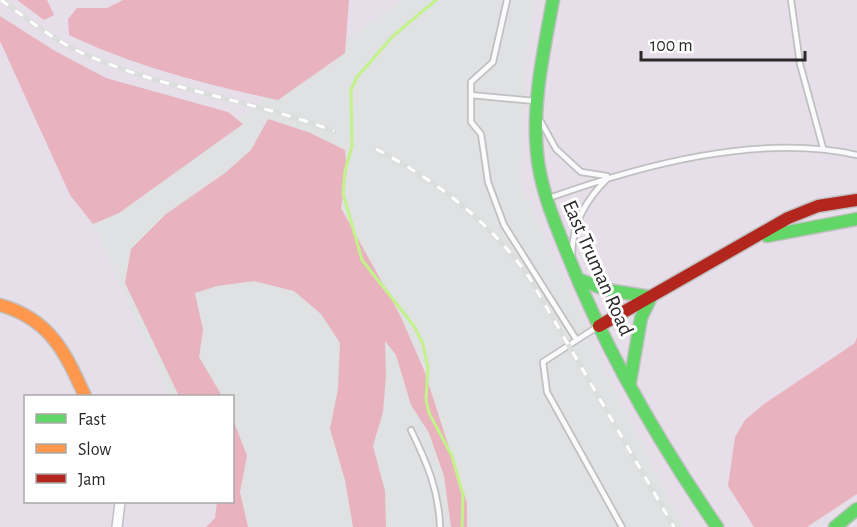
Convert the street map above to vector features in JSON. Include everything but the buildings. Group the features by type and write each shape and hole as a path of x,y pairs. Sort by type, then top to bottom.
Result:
{"main road":[{"name":"East Truman Road","path":"553,0 535,106 537,155 547,199 572,266 599,326 697,500 717,527"},
{"path":"599,326 754,239 792,214 829,202 857,200"},
{"path":"754,239 804,226 857,219"},
{"path":"578,279 607,290 651,297"},
{"path":"630,382 641,318 651,297"},
{"path":"0,305 14,308 51,332 68,357 85,395"},
{"path":"835,527 857,509"},
{"path":"841,527 857,516"}],"street":[{"path":"117,527 120,503"}],"lane":[{"path":"507,0 493,62 471,82 471,122 481,134 488,182 504,225 576,339"},
{"path":"791,0 800,64 823,148"},
{"path":"471,95 535,106 556,149 581,172 610,177"},
{"path":"547,199 610,177 679,159 734,152 823,148 857,155"},
{"path":"572,266 572,244 585,204 610,177"},
{"path":"599,326 543,362 547,392 622,527"},
{"path":"411,430 428,465 439,501 440,527"}],"shaded area":[{"path":"17,0 47,0 54,15 44,20"},
{"path":"123,0 349,0 345,53 278,100 172,74 119,56 69,35 68,19 77,8 107,8"},
{"path":"401,0 534,0 528,46 520,183 610,380 684,527 228,527 216,503 234,503 234,395 170,395 93,224"},
{"path":"0,16 55,51 106,78 228,112 243,124 119,213 93,224 70,195 0,41"},
{"path":"268,119 308,132 345,150 347,171 341,208 400,315 424,370 467,503 467,527 451,527 444,476 429,433 411,405 396,355 385,341 386,376 383,412 373,446 385,491 386,527 353,527 345,480 330,429 338,389 340,343 321,314 294,291 254,281 217,286 195,293 203,330 199,357 221,395 179,395 125,283 131,249 166,214 225,173 251,150"},
{"path":"857,337 857,494 807,527 754,527 728,486 735,437 745,420 764,404 855,343"},
{"path":"234,422 247,456 240,492 248,527 206,527 215,518 217,503 234,503"}],"waterway":[{"path":"436,0 393,36 357,77 351,90 352,146 345,171 343,193 362,260 414,326 423,344 428,368 426,399 429,413 452,456 463,495 462,527"}],"railway":[{"path":"1,0 54,38 77,51 119,68 180,87 273,111 334,131"},
{"path":"376,149 420,175 460,204 497,238 529,277 674,527"}],"traffic: fast":[{"path":"553,0 536,115 537,153 548,204 582,289 616,360 674,462 717,527"},
{"path":"767,236 857,219"},
{"path":"578,279 607,290 651,297 641,318 630,382"},
{"path":"835,527 857,509"}],"traffic: slow":[{"path":"0,305 17,311 44,328 54,339 70,365 85,395"}],"traffic: jam":[{"path":"599,326 788,218 818,206 857,200"}]}
